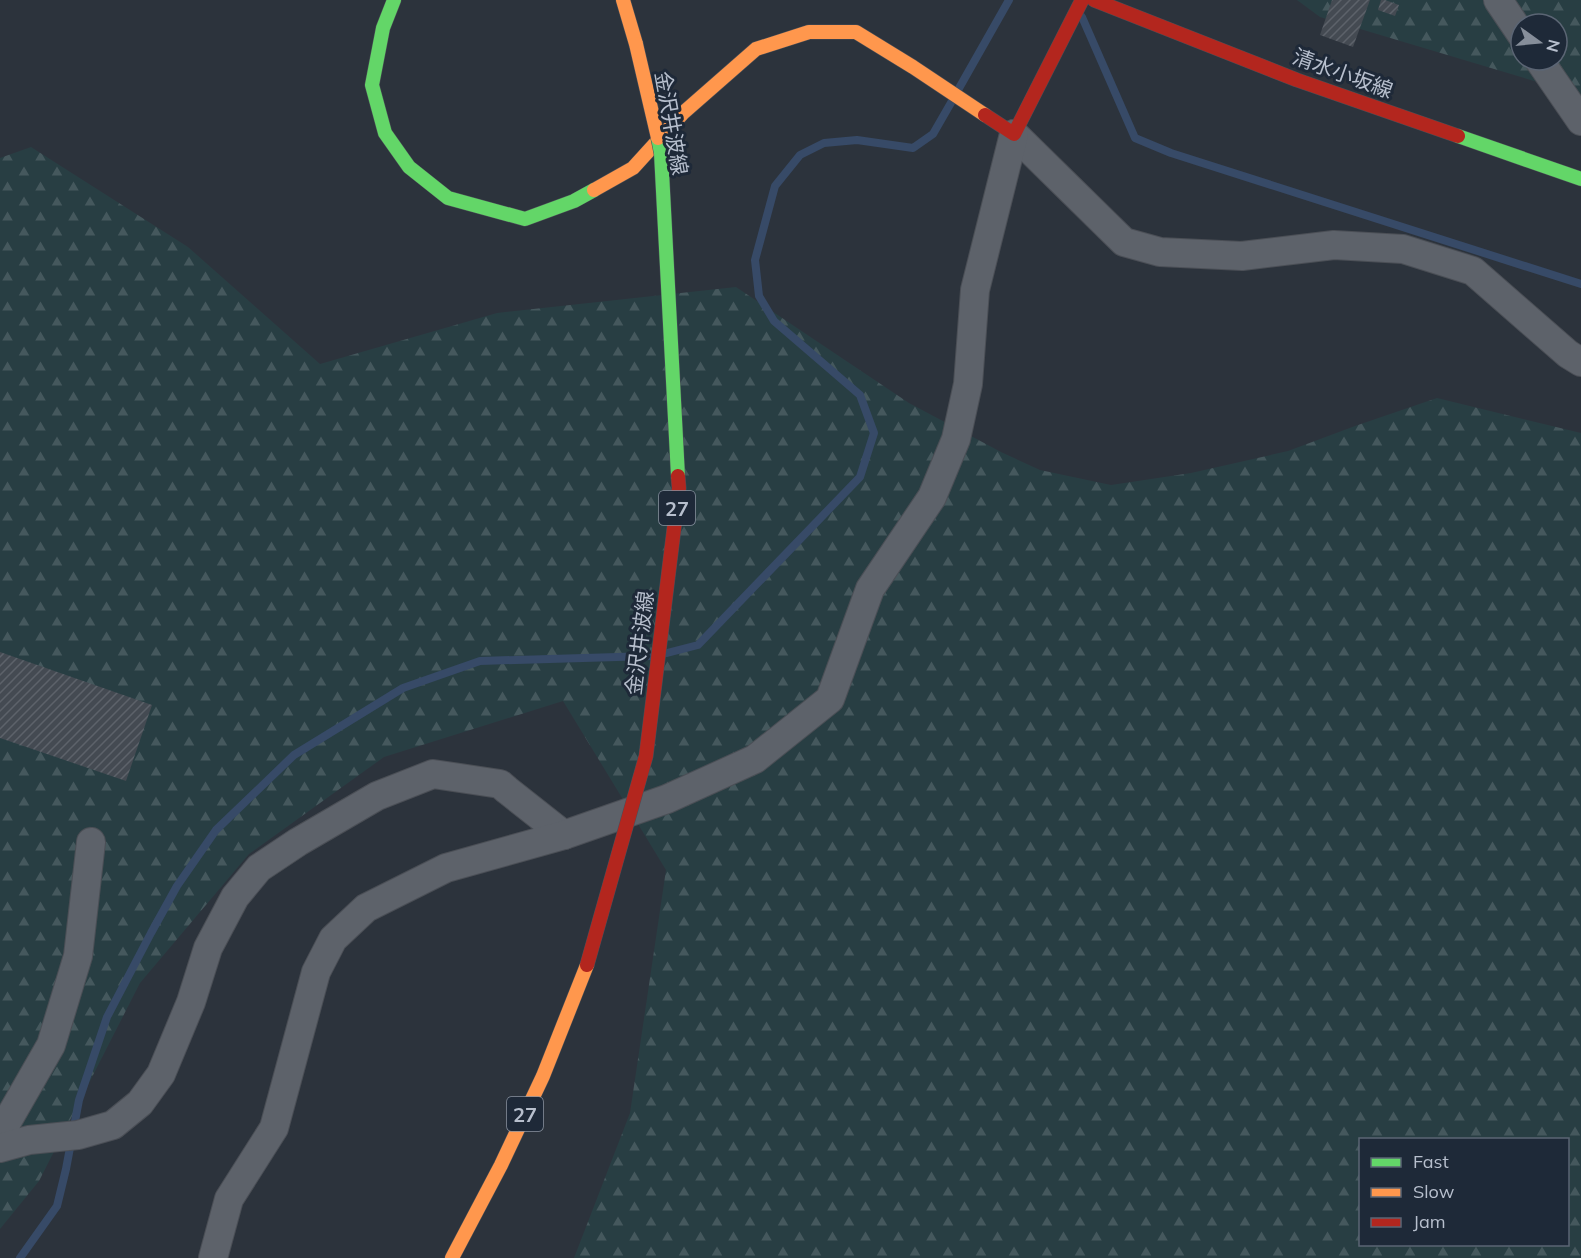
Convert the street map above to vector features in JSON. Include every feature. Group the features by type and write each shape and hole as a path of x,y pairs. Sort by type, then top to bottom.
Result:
{"main road":[{"path":"394,0 383,28 372,85 385,133 409,167 448,198 525,219 574,201 633,168 683,113 756,49 809,33 856,32 1014,134 1082,0"},
{"name":"金沢井波線","path":"452,1258 501,1165 538,1086 587,965 646,756 679,488 660,153 636,44 623,0"},
{"name":"清水小坂線","path":"1094,0 1297,80 1581,179"}],"street":[{"path":"1498,0 1509,16"},
{"path":"1547,72 1581,121"},
{"path":"1014,134 1124,242 1160,252 1242,255 1334,245 1403,249 1473,271 1568,354 1581,362"},
{"path":"213,1258 229,1199 274,1128 316,972 333,939 366,908 446,868 564,835 667,799 755,759 830,699 870,589 932,497 956,439 968,384 975,290 1014,134"},
{"path":"0,1148 29,1140 78,1135 113,1125 140,1103 161,1074 191,1002 208,948 235,897 259,868 298,842 377,796 433,774 500,784 564,835"},
{"path":"0,1134 51,1045 78,956 91,842"}],"green space":[{"path":"1297,0 1581,0 1581,95 1320,17"},
{"path":"31,147 188,247 320,364 497,313 736,287 909,403 1001,452 1040,470 1111,485 1191,473 1288,451 1437,398 1581,433 1581,1258 574,1258 630,1113 666,870 563,701 384,757 249,854 140,983 39,1181 0,1229 0,158"}],"building":[{"path":"1332,0 1370,0 1353,47 1320,35"},
{"path":"1381,0 1399,5 1395,16 1378,10"},
{"path":"0,652 152,705 126,781 0,738"}],"waterway":[{"path":"958,90 1009,0"},
{"path":"1082,17 1135,138 1171,153 1581,284"},
{"path":"667,653 698,645 860,477 874,433 860,395 774,321 759,296 755,260 775,186 800,155 824,143 857,140 913,148 933,134 952,101"},
{"path":"20,1258 57,1206 79,1100 107,1017 151,933 177,886 216,830 294,755 403,688 480,661 651,656"}],"traffic: fast":[{"path":"394,0 383,28 372,85 385,133 409,167 448,198 525,219 574,201 594,190"},
{"path":"1458,136 1581,179"},
{"path":"658,138 661,153 678,476"}],"traffic: slow":[{"path":"623,0 636,44"},
{"path":"594,190 633,168 683,113 756,49 809,32 856,32 985,115"},
{"path":"636,44 658,138"},
{"path":"452,1258 501,1165 543,1076 587,965"}],"traffic: jam":[{"path":"985,115 1014,134 1082,0"},
{"path":"1094,0 1297,80 1458,136"},
{"path":"587,965 646,756 679,488 678,476"}]}
